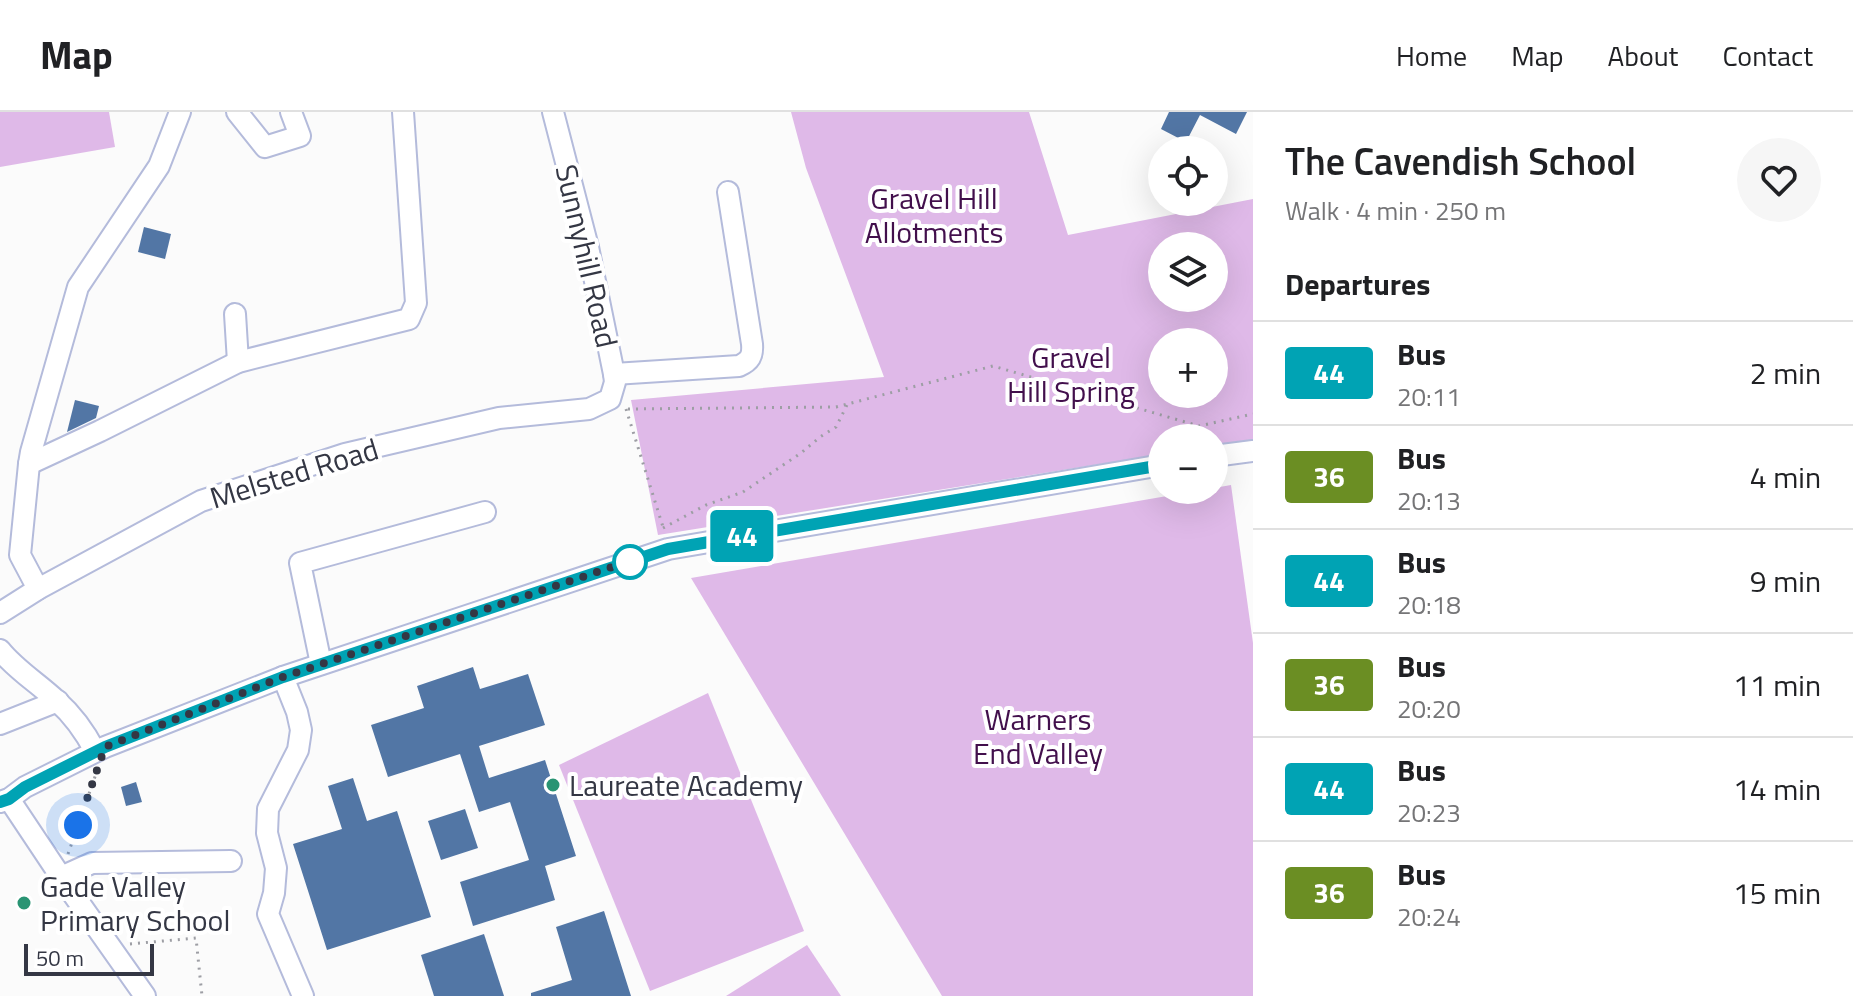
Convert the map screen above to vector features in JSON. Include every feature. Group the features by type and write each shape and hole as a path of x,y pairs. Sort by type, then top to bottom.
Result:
{"street":[{"path":"38,589 20,555 29,464 78,287 159,166 180,112"},
{"path":"237,112 265,147 300,136 291,112"},
{"path":"29,464 238,362 409,319 416,303 403,112"},
{"name":"Sunnyhill Road","path":"553,112 588,247 618,404"},
{"path":"614,374 739,366 753,354 728,192"},
{"path":"235,314 238,362"},
{"name":"Melsted Road","path":"0,613 38,589 215,496 345,454 499,418 618,404"},
{"path":"1228,454 1253,451"},
{"path":"138,993 111,946 5,800 25,787 100,749 283,677 668,549 1148,467"},
{"path":"321,664 300,563 485,512"},
{"path":"3,659 58,701 100,749"},
{"path":"283,677 301,730 298,750 268,809 267,833 276,868 268,914 303,996"},
{"path":"0,724 58,701"},
{"path":"61,877 92,863 231,861"}],"path":[{"path":"668,549 618,404 836,407 993,366 1199,426 1253,414"},
{"path":"663,528 706,505 743,492 801,453 836,427 848,403"},
{"path":"61,877 100,749"},
{"path":"111,946 196,938 202,996"}],"green space":[{"path":"0,112 109,112 115,147 0,167"},
{"name":"Gravel Hill Spring","path":"791,112 1029,112 1068,235 1166,216 1228,216 1228,204 1253,199 1253,440 1228,444 1228,424 1148,424 1148,456 658,535 631,400 884,377 806,168"},
{"name":"Warners End Valley","path":"1231,485 1253,643 1253,996 942,996 691,578 1148,499 1148,504 1228,504 1228,486"},
{"path":"708,693 804,931 650,991 559,765"},
{"path":"807,945 841,996 726,996"}],"building":[{"path":"1169,112 1247,112 1236,134 1200,115 1189,136 1174,136 1161,129"},
{"path":"144,227 171,234 165,259 138,252"},
{"path":"75,400 99,406 96,418 67,432"},
{"path":"473,667 480,689 528,674 545,725 479,746 489,778 545,760 576,856 545,866 555,900 473,926 460,882 529,860 510,802 479,812 460,754 388,777 371,725 424,708 417,686"},
{"path":"353,778 367,821 397,811 431,917 327,950 293,844 342,829 328,786"},
{"path":"136,782 142,802 126,806 121,787"},
{"path":"465,809 478,848 441,860 428,821"},
{"path":"604,911 631,996 531,996 531,993 572,980 556,927"},
{"path":"484,934 504,996 434,996 421,955"}],"bus line":[{"name":"44","path":"0,802 105,747 283,677 668,549 1148,467"}],"place":[{"name":"Laureate Academy","path":"553,785"},
{"name":"Gade Valley Primary School","path":"24,903"}],"route":[{"path":"78,825 105,747 283,677 639,558 630,562"}],"park label":[{"name":"Gravel Hill Allotments","path":"934,215"}]}
